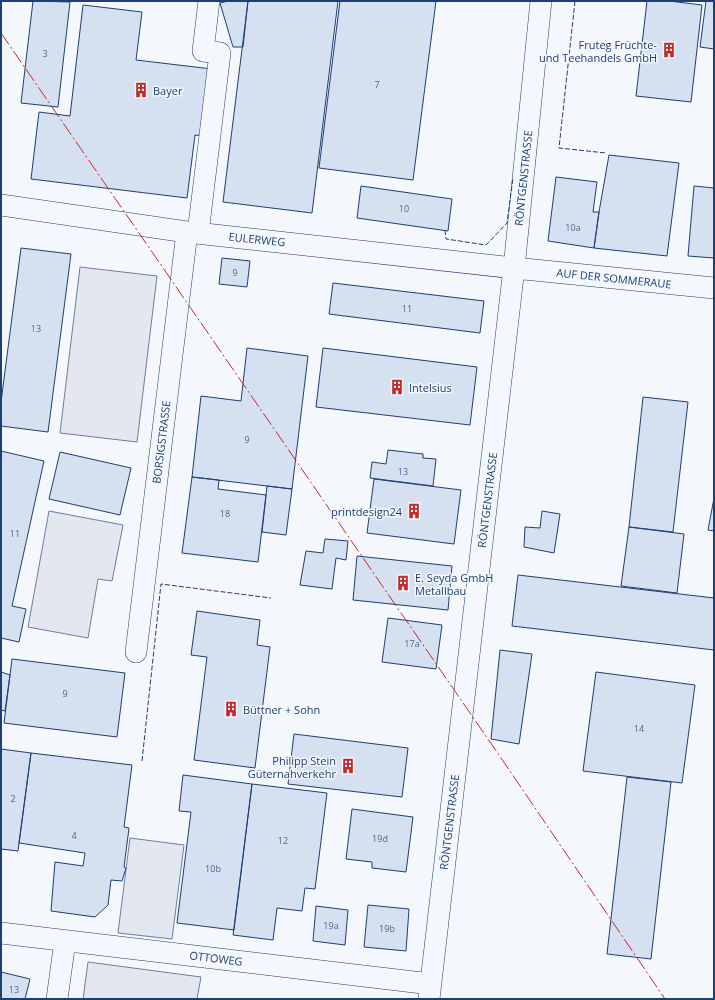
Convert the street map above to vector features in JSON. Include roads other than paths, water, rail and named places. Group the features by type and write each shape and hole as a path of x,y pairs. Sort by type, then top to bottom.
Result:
{"street":[{"name":"BORSIGSTRASSE","path":"136,652 192,232 220,53 203,51 209,1"},
{"name":"RÖNTGENSTRASSE","path":"430,992 514,268 541,1"},
{"name":"EULERWEG","path":"1,206 192,232 514,268"},
{"name":"AUF DER SOMMERAUE","path":"514,268 714,288"},
{"name":"OTTOWEG","path":"1,933 430,992"},
{"path":"57,999 65,941"}],"place":[{"name":"Fruteg Früchte- und Teehandels GmbH","path":"669,50"},
{"name":"Bayer","path":"141,90"},
{"name":"Intelsius","path":"397,387"},
{"name":"printdesign24","path":"414,511"},
{"name":"E. Seyda GmbH Metallbau","path":"403,583"},
{"name":"Büttner + Sohn","path":"231,709"},
{"name":"Philipp Stein Güternahverkehr","path":"348,766"}]}
